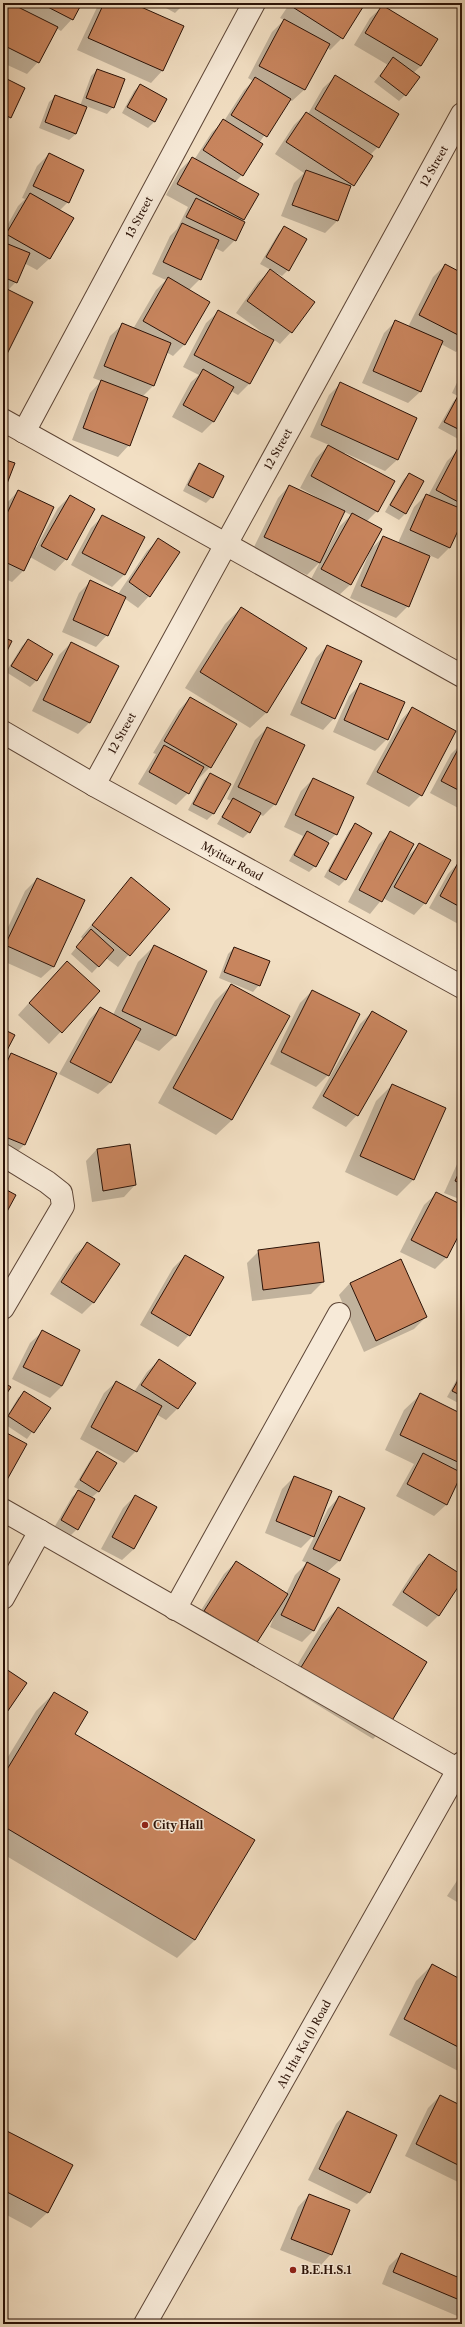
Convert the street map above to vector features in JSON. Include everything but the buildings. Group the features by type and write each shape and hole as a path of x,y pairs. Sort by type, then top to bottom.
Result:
{"street":[{"name":"13 Street","path":"24,432 254,3"},
{"name":"12 Street","path":"94,785 462,114"},
{"path":"3,420 226,544 460,669"},
{"name":"Myittar Road","path":"3,732 94,785 462,987"},
{"path":"3,1155 47,1182 61,1193 63,1206 3,1308"},
{"path":"175,1609 339,1314"},
{"path":"3,1510 175,1609 461,1769"},
{"path":"3,1598 40,1531"},
{"name":"Ah Hta Ka (1) Road","path":"145,2324 461,1769"}],"place":[{"name":"City Hall","path":"145,1825"},
{"name":"B.E.H.S.1","path":"293,2270"}]}
